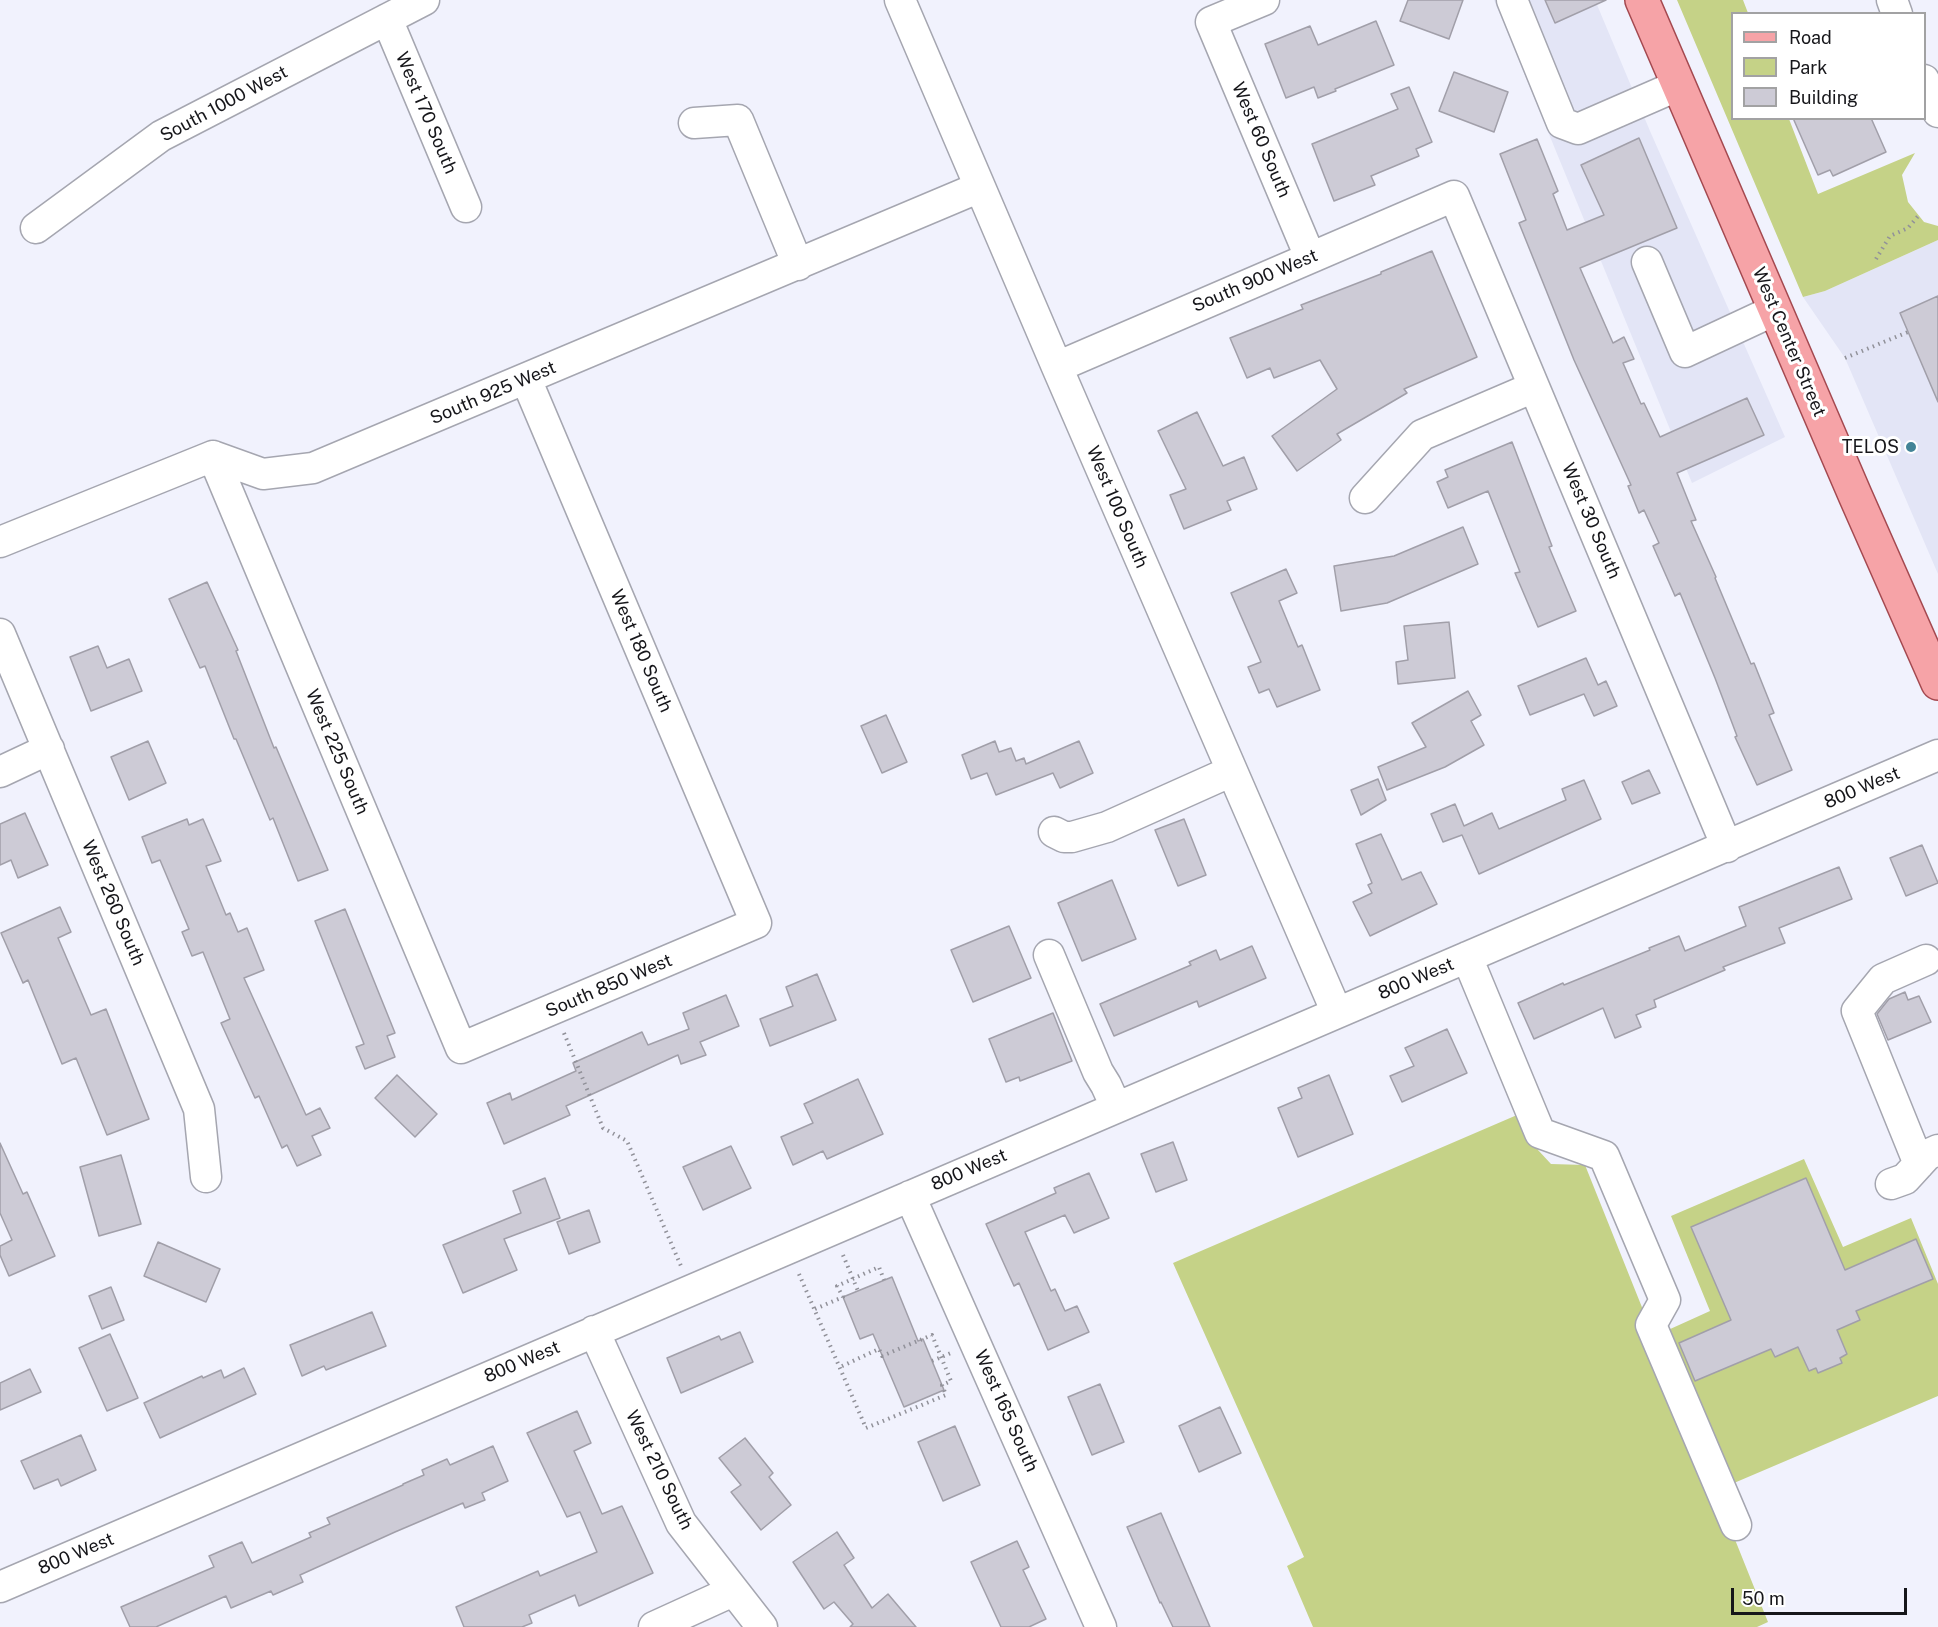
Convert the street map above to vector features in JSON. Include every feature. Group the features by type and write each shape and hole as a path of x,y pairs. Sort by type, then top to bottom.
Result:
{"main road":[{"name":"West Center Street","path":"1642,0 1938,683"}],"street":[{"name":"South 1000 West","path":"36,228 161,136 424,0"},
{"name":"West 100 South","path":"900,0 1337,1013"},
{"name":"West 60 South","path":"1264,0 1212,22 1310,257"},
{"path":"1512,0 1562,123 1578,129 1679,85"},
{"name":"West 170 South","path":"387,19 466,207"},
{"path":"1926,85 1938,112"},
{"path":"694,123 738,120 798,265"},
{"name":"South 925 West","path":"213,456 263,474 313,468 980,187"},
{"name":"South 900 West","path":"1057,367 1454,196"},
{"name":"West 30 South","path":"1454,196 1727,846"},
{"path":"1647,262 1685,352 1775,310"},
{"name":"West 180 South","path":"526,379 756,924"},
{"path":"1365,498 1422,435 1534,387"},
{"path":"0,542 213,456"},
{"name":"West 225 South","path":"213,456 461,1048"},
{"name":"West 260 South","path":"0,634 199,1109 206,1178"},
{"path":"0,772 49,749"},
{"name":"800 West","path":"0,1587 1938,755"},
{"path":"1054,832 1064,837 1072,837 1107,826 1232,771"},
{"name":"South 850 West","path":"461,1048 756,924"},
{"path":"1049,955 1098,1072 1116,1107"},
{"path":"1467,957 1540,1133 1604,1156 1665,1300 1651,1325 1736,1525"},
{"path":"1891,1184 1905,1179 1928,1157 1857,1011 1883,979 1926,960"},
{"name":"West 165 South","path":"910,1196 1101,1627"},
{"name":"West 210 South","path":"594,1331 681,1523 762,1627"},
{"path":"654,1627 733,1591"}],"path":[{"path":"1876,259 1890,236 1908,228 1918,215"},
{"path":"1845,358 1908,332"},
{"path":"562,1029 603,1128 627,1141 681,1267"},
{"path":"843,1255 858,1291"},
{"path":"815,1309 843,1297 837,1286 879,1267 884,1280"},
{"path":"800,1274 866,1428 946,1395 942,1385 951,1381 932,1335 882,1356 879,1349 840,1367"},
{"path":"932,1361 960,1349"}],"shaded area":[{"path":"1494,0 1595,0 1785,437 1692,483"},
{"name":"TELOS","path":"1938,240 1938,574 1845,358 1803,297 1825,291"}],"green space":[{"path":"1677,0 1743,0 1748,12 1731,12 1731,120 1789,120 1818,194 1915,153 1902,175 1908,202 1924,222 1938,226 1938,240 1825,291 1803,297"},
{"path":"1524,1112 1538,1150 1551,1164 1585,1165 1768,1622 1757,1627 1313,1627 1287,1566 1304,1557 1173,1263"},
{"path":"1804,1159 1843,1247 1911,1218 1938,1284 1938,1396 1734,1483 1668,1330 1710,1311 1671,1216"}],"building":[{"path":"1408,0 1463,0 1449,39 1400,21"},
{"path":"1545,0 1606,0 1555,23"},
{"path":"1376,21 1394,65 1318,98 1314,87 1286,98 1265,44 1310,26 1318,45"},
{"path":"1454,72 1508,92 1494,132 1439,111"},
{"path":"1409,87 1432,142 1416,149 1419,156 1371,176 1375,185 1334,201 1312,144 1398,109 1391,94"},
{"path":"1794,120 1872,120 1886,152 1833,176 1830,170 1818,175"},
{"path":"1639,138 1677,228 1580,268 1613,343 1624,337 1634,359 1623,363 1641,404 1644,403 1660,437 1747,398 1764,435 1677,473 1696,520 1691,521 1751,664 1754,663 1774,713 1769,715 1792,770 1757,785 1735,737 1737,736 1715,678 1680,593 1675,596 1653,546 1659,543 1644,510 1639,513 1628,486 1631,485 1574,360 1519,223 1526,220 1500,154 1537,139 1558,191 1553,194 1567,230 1604,215 1581,165"},
{"path":"1432,251 1477,357 1404,389 1407,393 1337,434 1341,440 1297,471 1272,436 1337,389 1320,360 1274,378 1270,368 1247,378 1230,338 1303,309 1301,305 1381,274 1381,272"},
{"path":"1938,296 1938,402 1900,313"},
{"path":"1197,412 1223,466 1244,457 1257,489 1227,501 1231,510 1184,529 1170,495 1186,489 1158,431"},
{"path":"1512,442 1552,546 1549,547 1576,611 1538,627 1515,573 1520,572 1488,491 1448,508 1437,482 1448,477 1445,470"},
{"path":"1463,527 1478,564 1387,603 1341,611 1334,566 1394,556"},
{"path":"1286,569 1297,593 1279,601 1298,647 1302,645 1320,690 1277,707 1269,689 1259,693 1248,667 1261,662 1231,593"},
{"path":"207,582 238,650 236,651 274,748 276,747 328,870 298,881 273,818 270,820 236,739 234,739 205,666 200,668 169,599"},
{"path":"1449,622 1455,678 1398,684 1396,662 1408,660 1404,626"},
{"path":"98,646 107,668 129,659 142,691 91,711 70,657"},
{"path":"1586,658 1598,685 1606,681 1617,706 1594,716 1584,694 1530,715 1518,686"},
{"path":"1468,691 1481,715 1471,721 1484,745 1445,767 1387,790 1378,767 1426,747 1412,723"},
{"path":"886,715 907,762 882,773 861,726"},
{"path":"148,741 166,783 129,800 111,757"},
{"path":"995,741 999,752 1011,748 1016,761 1024,758 1026,764 1079,741 1093,773 1060,788 1053,773 996,795 987,773 971,779 962,755"},
{"path":"1649,770 1660,793 1632,804 1622,782"},
{"path":"1378,779 1386,800 1361,815 1351,790"},
{"path":"1584,780 1601,819 1479,874 1462,835 1443,842 1431,814 1455,804 1464,826 1492,813 1499,829 1566,800 1562,789"},
{"path":"25,813 48,865 18,878 11,860 0,865 0,824"},
{"path":"187,819 189,825 203,819 221,861 206,866 226,915 230,913 238,932 247,928 264,970 244,978 306,1115 320,1108 330,1128 312,1136 321,1155 297,1166 287,1145 282,1148 259,1096 255,1098 221,1023 230,1019 203,952 192,956 182,932 189,929 160,860 152,863 142,837"},
{"path":"1184,819 1206,875 1178,886 1155,830"},
{"path":"1381,834 1402,880 1421,872 1437,904 1370,936 1353,902 1372,893 1368,885 1372,883 1356,844"},
{"path":"1922,845 1938,883 1906,896 1890,858"},
{"path":"1839,867 1852,899 1779,928 1785,943 1723,967 1725,970 1654,1000 1656,1007 1636,1015 1641,1027 1615,1038 1603,1008 1534,1039 1518,1003 1679,936 1685,951 1746,926 1739,907"},
{"path":"1112,880 1136,939 1082,961 1058,903"},
{"path":"60,907 71,932 58,938 91,1015 106,1009 149,1119 107,1135 76,1058 62,1064 28,980 23,983 1,933"},
{"path":"345,909 395,1033 387,1036 395,1057 365,1069 356,1047 364,1044 315,921"},
{"path":"1009,926 1031,978 973,1002 951,950"},
{"path":"1252,946 1266,978 1199,1007 1197,1001 1114,1036 1100,1004 1191,965 1189,962 1216,950 1220,960"},
{"path":"817,974 836,1020 770,1046 760,1019 793,1006 786,987"},
{"path":"1905,992 1908,1000 1919,996 1931,1022 1888,1040 1877,1014 1889,999"},
{"path":"726,995 739,1026 700,1042 706,1055 681,1064 678,1055 566,1106 570,1115 504,1144 487,1103 510,1093 512,1100 576,1071 573,1063 642,1032 648,1045 689,1029 683,1013"},
{"path":"1053,1013 1072,1061 1020,1081 1019,1077 1006,1082 989,1039"},
{"path":"1447,1029 1467,1073 1402,1102 1390,1076 1414,1066 1405,1048"},
{"path":"397,1075 437,1114 415,1137 375,1098"},
{"path":"1329,1075 1353,1134 1298,1157 1278,1108 1302,1098 1298,1088"},
{"path":"858,1079 883,1134 827,1159 823,1151 793,1165 781,1137 813,1123 804,1104"},
{"path":"1173,1142 1187,1180 1156,1192 1141,1154"},
{"path":"0,1143 23,1194 27,1192 55,1256 9,1276 0,1255 0,1246 12,1240 0,1213"},
{"path":"731,1146 751,1188 703,1210 683,1167"},
{"path":"121,1155 141,1224 99,1236 80,1167"},
{"path":"1089,1173 1109,1218 1074,1233 1065,1215 1025,1232 1051,1291 1055,1289 1065,1311 1077,1306 1089,1332 1048,1350 1019,1283 1014,1286 986,1224 1056,1193 1054,1188"},
{"path":"545,1178 560,1218 504,1239 517,1270 463,1293 443,1245 521,1213 513,1191"},
{"path":"1806,1178 1845,1270 1916,1239 1933,1279 1856,1311 1860,1320 1837,1330 1847,1354 1840,1358 1842,1363 1818,1373 1816,1368 1809,1371 1798,1347 1775,1357 1771,1349 1695,1381 1679,1343 1731,1320 1691,1227"},
{"path":"589,1210 600,1242 569,1254 557,1222"},
{"path":"158,1242 220,1269 206,1302 144,1276"},
{"path":"892,1277 918,1341 923,1339 944,1390 904,1407 873,1334 860,1339 843,1297"},
{"path":"111,1287 124,1320 102,1329 89,1296"},
{"path":"372,1312 386,1346 326,1370 324,1366 302,1376 290,1345"},
{"path":"740,1332 753,1362 681,1393 667,1358 719,1336 721,1340"},
{"path":"110,1334 138,1398 107,1411 79,1348"},
{"path":"244,1368 256,1394 160,1438 144,1403 202,1376 203,1378 221,1370 224,1378"},
{"path":"30,1369 41,1392 0,1410 0,1383"},
{"path":"1100,1384 1124,1442 1092,1455 1068,1397"},
{"path":"1220,1407 1241,1453 1199,1472 1179,1426"},
{"path":"577,1411 591,1443 574,1451 602,1514 622,1506 653,1573 579,1606 575,1595 529,1615 532,1623 522,1627 464,1627 456,1607 538,1571 540,1576 597,1552 580,1512 567,1517 527,1433"},
{"path":"955,1426 980,1485 943,1501 918,1442"},
{"path":"81,1435 96,1470 61,1486 58,1479 34,1489 21,1461"},
{"path":"745,1438 773,1473 769,1477 791,1505 761,1530 731,1492 741,1485 719,1458"},
{"path":"493,1446 508,1481 482,1493 485,1500 465,1508 463,1503 395,1532 300,1575 303,1582 273,1595 271,1591 231,1608 226,1596 156,1627 130,1627 121,1607 214,1567 209,1556 242,1542 252,1563 311,1537 309,1533 330,1524 327,1518 424,1475 422,1470 447,1459 450,1465"},
{"path":"1161,1513 1210,1627 1173,1627 1127,1527"},
{"path":"837,1532 854,1558 844,1565 872,1608 888,1594 916,1627 850,1627 853,1624 834,1602 824,1609 793,1562"},
{"path":"1017,1541 1029,1567 1023,1570 1046,1619 1029,1627 1001,1627 971,1562"}],"place":[{"name":"TELOS","path":"1911,447"}]}
